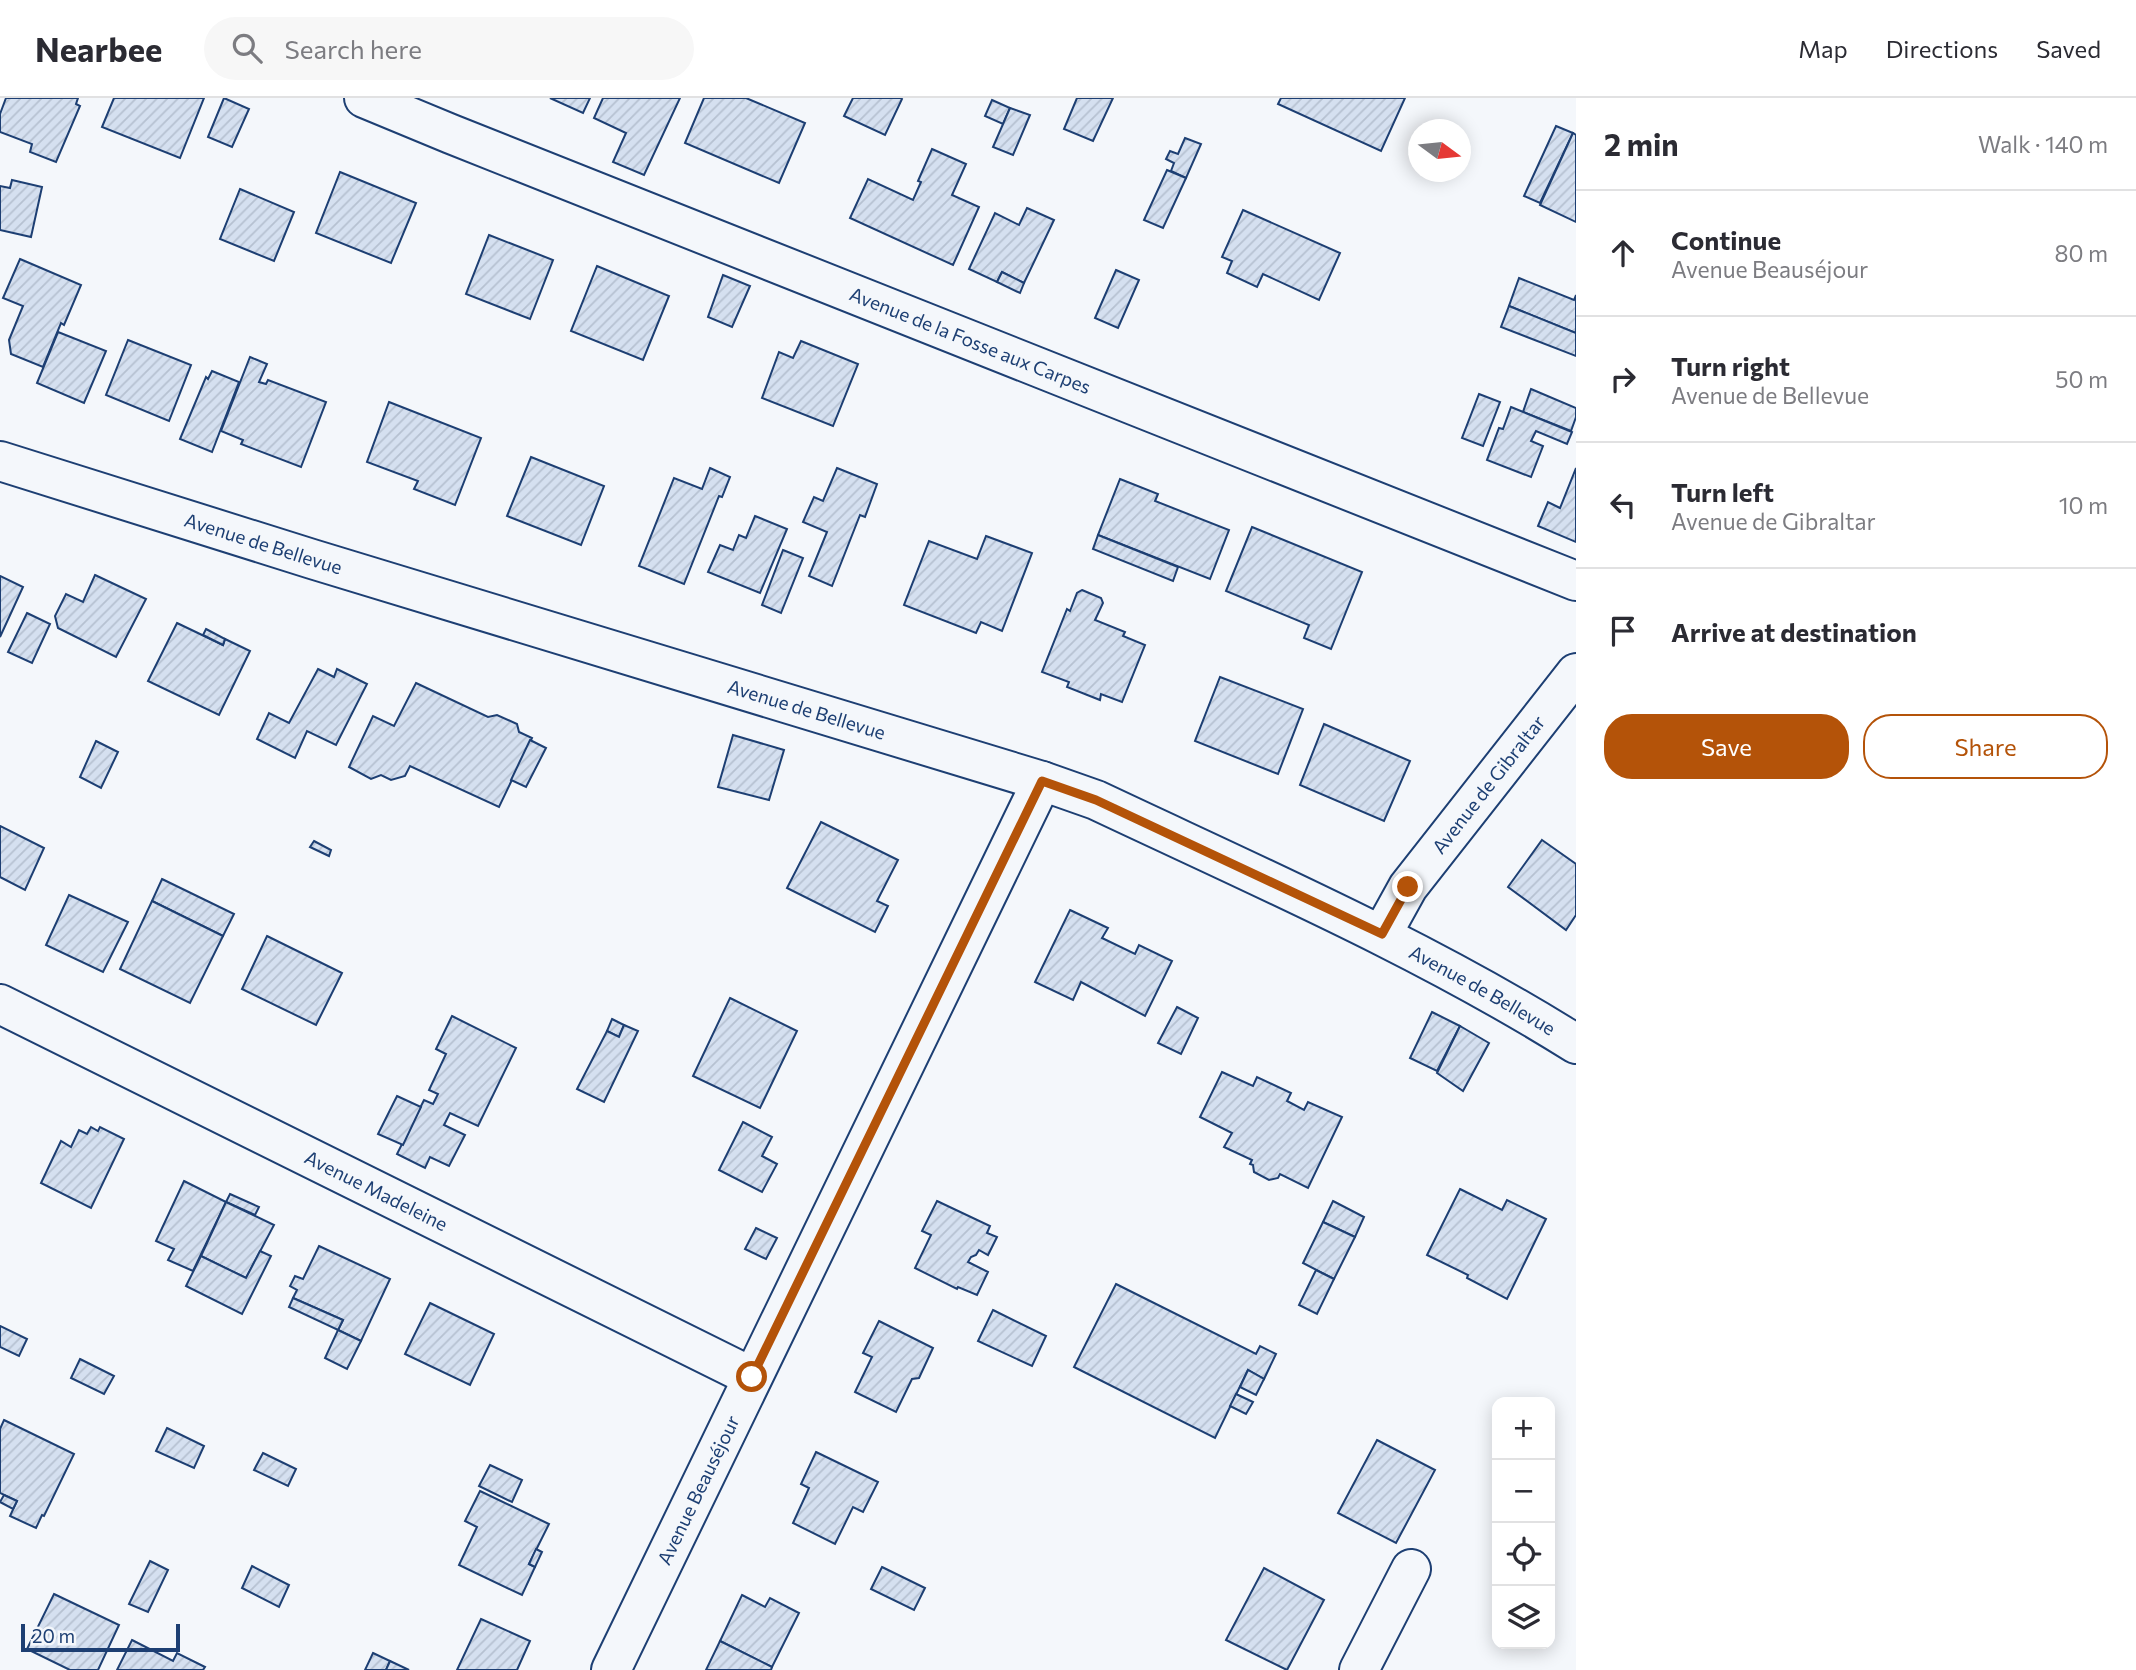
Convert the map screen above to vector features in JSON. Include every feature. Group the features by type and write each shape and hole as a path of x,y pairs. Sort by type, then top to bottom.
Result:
{"street":[{"name":"Avenue de la Fosse aux Carpes","path":"364,98 1576,582"},
{"name":"Avenue de Bellevue","path":"0,461 1042,781 1096,800 1382,934 1514,1005 1576,1044"},
{"name":"Avenue de Gibraltar","path":"1382,934 1408,887 1576,673"},
{"name":"Avenue Beauséjour","path":"611,1670 1042,781"},
{"name":"Avenue Madeleine","path":"0,1004 752,1377"},
{"path":"1359,1670 1412,1569"}],"building":[{"path":"6,98 78,98 76,104 80,106 56,162 30,152 32,144 0,132 0,114"},
{"path":"114,98 204,98 180,158 102,127"},
{"path":"224,98 249,109 232,147 208,137"},
{"path":"550,98 590,98 583,113"},
{"path":"603,98 680,98 644,175 613,162 626,133 594,118"},
{"path":"704,98 746,98 805,123 779,183 685,143"},
{"path":"853,98 902,99 885,135 844,116"},
{"path":"1077,98 1113,98 1093,141 1064,129"},
{"path":"1281,98 1405,98 1381,151 1278,104"},
{"path":"992,100 1010,108 1003,124 985,116"},
{"path":"1010,108 1030,115 1013,155 993,147"},
{"path":"1556,126 1573,133 1540,203 1524,196"},
{"path":"1573,133 1576,135 1576,222 1540,205"},
{"path":"1185,138 1201,144 1186,178 1171,171 1174,163 1166,159 1170,151 1178,154"},
{"path":"932,149 966,164 952,195 979,207 953,265 850,218 868,179 913,200"},
{"path":"1167,170 1186,178 1163,228 1144,220"},
{"path":"340,172 416,203 391,263 316,233"},
{"path":"12,180 42,187 31,237 0,230 0,186 10,188"},
{"path":"240,189 294,212 274,261 220,239"},
{"path":"1027,208 1054,220 1024,283 1002,272 997,282 969,269 995,213 1019,225"},
{"path":"1243,210 1340,253 1319,300 1263,274 1257,287 1227,273 1232,261 1222,257"},
{"path":"489,235 553,260 530,319 466,294"},
{"path":"20,259 81,285 64,325 61,323 43,367 11,354 9,340 23,306 3,298"},
{"path":"597,266 669,296 643,360 571,331"},
{"path":"1116,270 1139,280 1118,328 1095,318"},
{"path":"1002,272 1024,283 1020,293 997,282"},
{"path":"723,275 750,286 732,327 708,317"},
{"path":"1519,278 1574,300 1576,295 1576,333 1509,306"},
{"path":"1509,306 1576,333 1576,356 1501,327"},
{"path":"58,332 106,351 84,403 37,383"},
{"path":"128,340 191,365 169,421 106,395"},
{"path":"801,341 858,364 833,426 762,398 779,352 793,358"},
{"path":"250,357 267,364 259,382 266,384 268,380 326,402 301,467 241,444 243,440 221,431"},
{"path":"212,371 239,382 212,452 180,439 206,377 208,379"},
{"path":"1531,389 1576,408 1571,431 1523,412"},
{"path":"1479,394 1500,402 1483,446 1462,438"},
{"path":"389,402 481,438 455,505 414,489 418,481 367,462"},
{"path":"1511,407 1572,432 1567,444 1536,431 1531,441 1543,446 1531,477 1487,460 1499,428 1503,429"},
{"path":"531,457 604,486 581,545 507,516"},
{"path":"710,468 730,477 722,497 719,496 684,584 639,566 674,478 702,489"},
{"path":"837,468 877,484 865,517 860,515 832,586 809,576 827,532 803,522 814,497 823,501"},
{"path":"1576,468 1576,542 1538,526 1548,502 1560,508"},
{"path":"1120,479 1158,494 1155,501 1229,530 1210,579 1098,535"},
{"path":"755,516 787,529 760,593 708,572 720,545 733,550 739,535 746,538"},
{"path":"1252,527 1362,572 1331,649 1304,638 1309,625 1226,591"},
{"path":"1098,535 1178,567 1173,581 1093,549"},
{"path":"986,536 1032,553 1002,631 981,622 976,633 904,605 929,541 977,559"},
{"path":"783,550 803,558 781,613 762,605"},
{"path":"95,575 146,599 116,657 58,628 55,616 66,594 83,602"},
{"path":"0,576 23,587 0,637"},
{"path":"1082,590 1101,598 1103,603 1095,620 1125,632 1123,636 1145,645 1122,702 1101,694 1100,700 1067,687 1069,682 1042,672 1067,609 1070,611 1077,593"},
{"path":"27,613 50,624 32,663 8,652"},
{"path":"177,623 223,645 225,639 250,651 219,715 148,681"},
{"path":"206,629 225,639 223,645 203,635"},
{"path":"318,669 334,677 337,669 367,684 336,745 307,731 295,758 257,739 269,713 289,723"},
{"path":"1220,677 1303,709 1278,774 1195,741"},
{"path":"416,683 488,717 497,715 517,724 519,732 532,738 499,807 410,766 405,776 391,780 381,775 371,779 349,767 373,716 394,726"},
{"path":"1324,724 1410,761 1384,821 1300,785"},
{"path":"733,735 784,750 769,800 718,787"},
{"path":"530,740 546,748 526,787 511,780"},
{"path":"96,741 118,752 101,788 80,777"},
{"path":"821,822 898,860 877,901 888,906 875,932 787,888"},
{"path":"0,826 44,848 25,890 0,877"},
{"path":"1542,840 1576,864 1576,915 1566,930 1508,887"},
{"path":"314,841 331,850 329,856 310,847"},
{"path":"162,879 234,914 223,936 152,901"},
{"path":"69,895 128,922 103,972 46,945"},
{"path":"152,901 223,936 190,1003 120,969"},
{"path":"1070,910 1108,928 1102,938 1135,954 1139,945 1172,961 1145,1016 1081,982 1073,1000 1035,982"},
{"path":"267,936 342,973 316,1025 242,989"},
{"path":"730,998 797,1031 760,1108 693,1076"},
{"path":"1177,1007 1198,1018 1181,1054 1158,1043"},
{"path":"1432,1012 1460,1026 1437,1071 1410,1058"},
{"path":"452,1016 516,1048 478,1126 450,1113 444,1125 465,1135 449,1166 430,1157 425,1168 397,1154 424,1100 433,1104 438,1094 429,1090 446,1054 436,1049"},
{"path":"612,1019 624,1025 619,1037 607,1031"},
{"path":"624,1025 638,1031 604,1102 577,1089 607,1031 619,1037"},
{"path":"1460,1026 1489,1043 1463,1091 1437,1073"},
{"path":"1222,1072 1253,1086 1257,1077 1291,1093 1287,1101 1304,1110 1308,1102 1342,1117 1308,1188 1280,1174 1278,1178 1269,1180 1254,1172 1253,1165 1250,1164 1252,1160 1224,1147 1232,1133 1200,1117"},
{"path":"397,1096 421,1107 403,1145 378,1134"},
{"path":"743,1122 772,1137 762,1156 777,1164 762,1192 719,1170"},
{"path":"91,1127 98,1131 100,1127 124,1139 91,1208 41,1183 61,1141 71,1147 79,1130 87,1134"},
{"path":"184,1181 226,1202 193,1271 168,1260 174,1249 156,1241"},
{"path":"1460,1189 1502,1210 1507,1200 1546,1219 1507,1299 1467,1278 1468,1275 1427,1255"},
{"path":"230,1194 259,1207 255,1215 226,1202"},
{"path":"937,1201 990,1226 987,1233 997,1237 988,1255 979,1250 968,1262 988,1272 977,1295 958,1287 957,1289 915,1268 931,1235 922,1231"},
{"path":"1333,1201 1364,1217 1355,1237 1323,1222"},
{"path":"226,1202 274,1225 246,1278 201,1256"},
{"path":"1323,1222 1355,1237 1334,1279 1303,1263"},
{"path":"756,1228 777,1238 766,1259 745,1249"},
{"path":"319,1246 390,1279 361,1341 338,1330 343,1320 293,1298 297,1290 290,1286 295,1276 303,1279"},
{"path":"260,1251 271,1256 242,1314 186,1286 201,1256 246,1278"},
{"path":"1316,1270 1334,1279 1317,1314 1299,1305"},
{"path":"1116,1284 1256,1354 1260,1346 1276,1354 1264,1379 1248,1370 1215,1438 1074,1367"},
{"path":"293,1298 343,1320 338,1330 289,1307"},
{"path":"430,1303 494,1334 470,1385 405,1354"},
{"path":"993,1310 1046,1336 1032,1366 978,1341"},
{"path":"879,1321 933,1348 919,1378 912,1379 896,1412 855,1392 872,1357 863,1353"},
{"path":"0,1326 27,1339 19,1356 0,1347"},
{"path":"338,1330 361,1341 347,1369 325,1358"},
{"path":"80,1359 114,1376 104,1394 71,1378"},
{"path":"1248,1370 1264,1379 1256,1395 1240,1387"},
{"path":"1236,1394 1253,1402 1246,1414 1230,1406"},
{"path":"4,1420 74,1454 36,1528 10,1516 17,1501 0,1493 0,1429"},
{"path":"167,1428 204,1446 194,1468 156,1451"},
{"path":"1377,1440 1435,1470 1396,1543 1338,1513"},
{"path":"816,1452 878,1482 863,1512 853,1507 835,1544 793,1523 809,1488 801,1484"},
{"path":"263,1453 296,1469 288,1486 254,1470"},
{"path":"490,1465 522,1480 512,1502 479,1486"},
{"path":"480,1491 549,1524 529,1564 535,1567 522,1595 459,1565 477,1527 465,1521"},
{"path":"4,1495 17,1501 13,1509 0,1502"},
{"path":"536,1549 542,1552 535,1567 529,1564"},
{"path":"150,1561 168,1570 148,1612 129,1604"},
{"path":"252,1566 289,1585 279,1607 242,1588"},
{"path":"882,1567 925,1588 914,1610 871,1589"},
{"path":"1264,1568 1324,1600 1287,1670 1226,1640"},
{"path":"54,1594 119,1625 98,1670 70,1670 27,1649"},
{"path":"742,1595 765,1607 770,1598 799,1613 772,1667 720,1641"},
{"path":"481,1619 530,1641 517,1670 457,1670"},
{"path":"132,1640 173,1661 177,1653 205,1667 203,1670 117,1670"},
{"path":"720,1641 772,1667 771,1670 706,1670"},
{"path":"373,1653 390,1661 386,1670 365,1670"},
{"path":"390,1661 409,1670 386,1670"}],"route":[{"path":"752,1377 1042,781 1096,800 1382,934 1408,887"}]}
